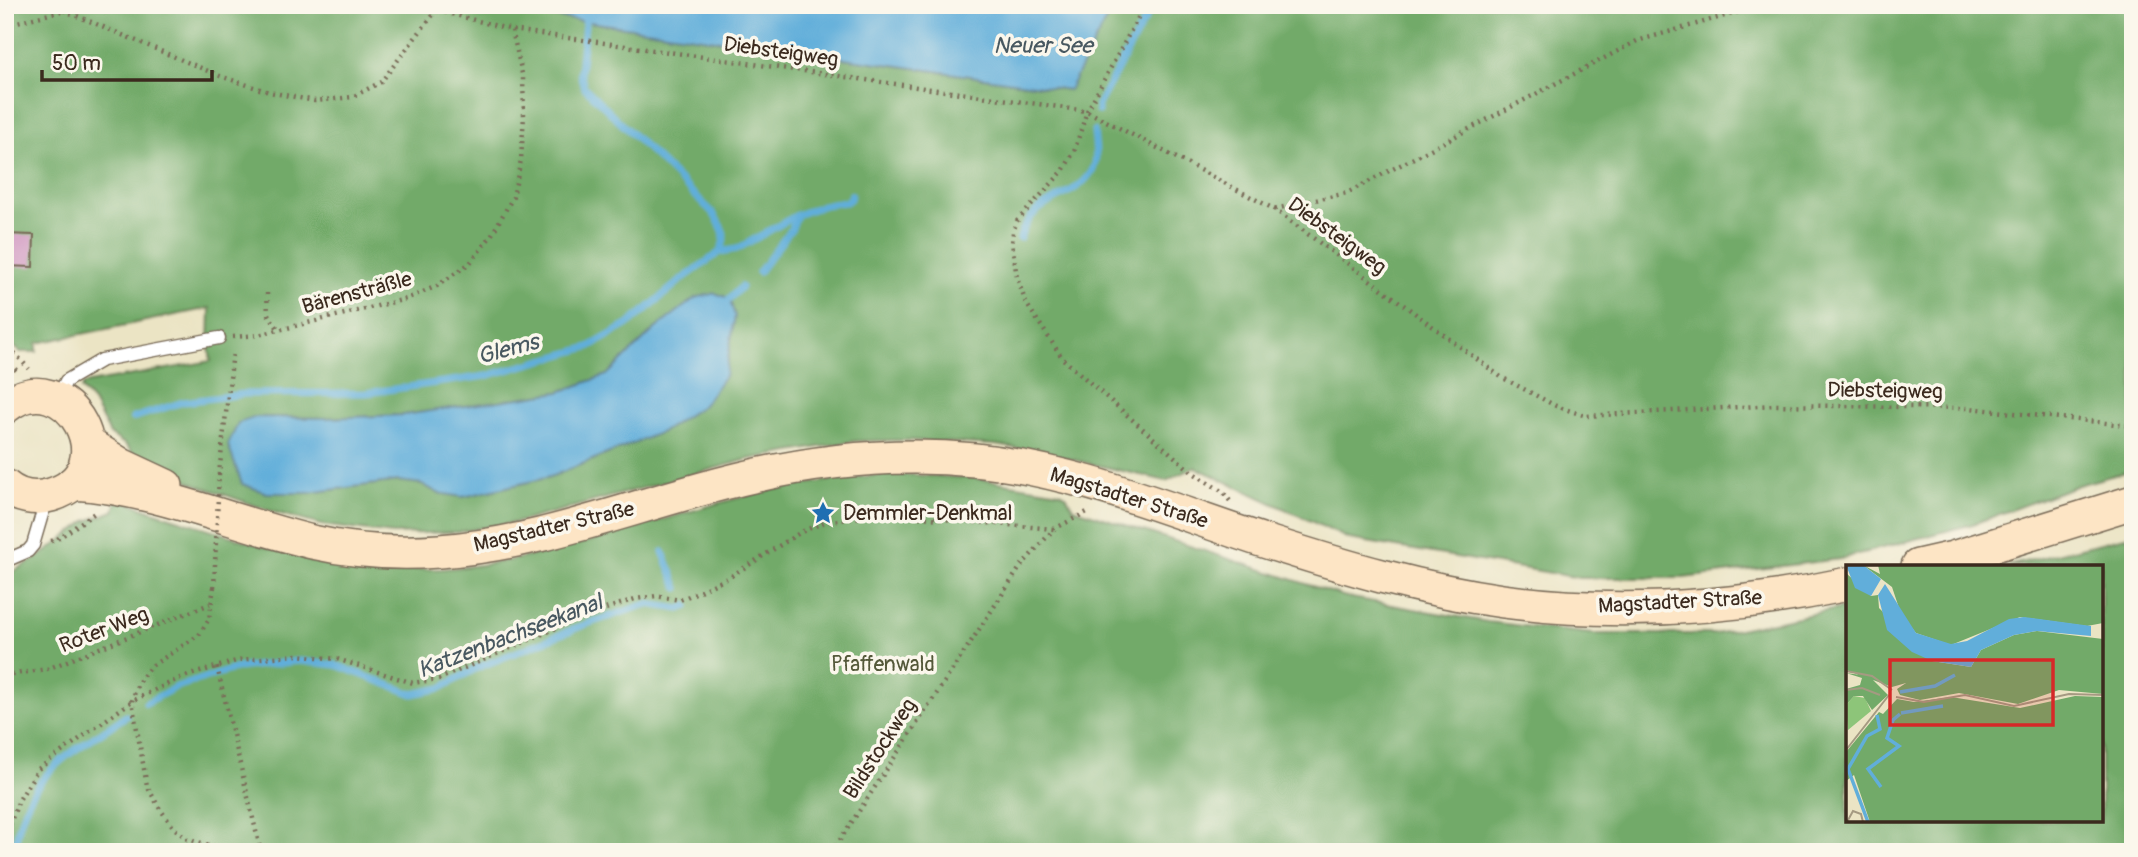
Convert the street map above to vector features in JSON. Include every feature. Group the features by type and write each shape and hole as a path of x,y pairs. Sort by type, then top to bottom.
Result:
{"main road":[{"path":"16,390 57,399 79,417 86,430 87,458 82,472 59,490"},
{"name":"Magstadter Straße","path":"88,444 121,465 245,522"},
{"name":"Magstadter Straße","path":"7,489 20,495 114,488 327,545 377,550 437,551 495,544 572,527 778,470 853,459 940,457 979,460 1060,474 1125,492 1335,564 1426,587 1503,601 1572,607 1704,606 1778,597 1846,584"},
{"path":"1922,565 2133,502"}],"lane":[{"path":"57,399 66,381 102,360 219,338"},
{"path":"5,561 28,551 33,545 45,504 59,490"}],"path":[{"path":"51,5 220,76 269,92 314,101 352,97 381,82 436,11"},
{"path":"418,5 512,30"},
{"path":"1145,5 1087,111 1074,152 1063,171 1017,221 1013,243 1017,278 1026,303 1063,359 1192,472"},
{"path":"1274,209 1347,193 1637,41 1756,7 1772,5"},
{"path":"5,25 65,11"},
{"name":"Diebsteigweg","path":"512,30 1087,111 1274,209 1501,377 1556,406 1586,416 1775,405 1969,408 2133,426"},
{"name":"Bärensträßle","path":"235,337 279,330 394,302 437,286 470,263 491,236 513,197 521,160 523,78 512,30"},
{"path":"267,293 268,314 279,330"},
{"path":"5,342 16,390"},
{"path":"233,352 219,474 214,587 209,619 199,635 150,667 138,683 132,701 147,786 160,809 174,828 187,839 236,852"},
{"name":"Bildstockweg","path":"217,667 239,660 297,655 337,659 414,683 439,679 582,617 635,599 656,596 680,600 728,578 801,532 825,522 885,514 1054,529 1021,566 832,852"},
{"name":"Roter Weg","path":"5,673 47,669 211,604"},
{"path":"5,845 19,800 38,769 132,701 180,678 217,667 261,852"}],"green space":[{"path":"5,5 526,5 547,16 1068,90 1114,5 2133,5 2133,470 2078,485 1973,524 1840,559 1683,578 1580,578 1349,539 1195,467 1166,481 1040,452 995,445 904,440 855,441 749,459 518,522 457,532 393,534 321,525 203,487 139,461 127,446 110,434 93,402 81,389 84,384 211,361 210,308 37,343 37,352 20,352 5,338","holes":["655,329 664,431 550,477 463,497 438,493 422,484 398,481 308,493 257,417 404,415 559,392 607,375"]},
{"name":"Pfaffenwald","path":"894,474 973,478 1060,492 1066,495 1073,508 1346,597 1488,622 1593,634 1715,634 1846,607 1846,822 2103,822 2103,565 2012,565 2133,535 2133,852 5,852 5,576 39,557 87,521 114,511 118,497 170,517 312,558 372,567 433,569 464,567 534,555 742,497 836,480"}],"water":[{"name":"Neuer See","path":"526,5 1114,5 1069,90 547,16"},
{"path":"715,293 729,298 735,316 725,376 703,405 664,431 550,477 463,497 438,493 422,484 398,481 308,493 267,493 242,484 228,445 238,423 256,417 404,415 559,392 607,375 655,329 695,298"}],"building":[{"path":"5,234 34,235 33,267 5,266"}],"waterway":[{"name":"Katzenbachseekanal","path":"1098,111 1098,105 1153,5"},
{"path":"586,14 580,73 584,87 713,213 723,232 724,241 720,252"},
{"name":"Katzenbachseekanal","path":"1020,238 1035,213 1086,180 1095,165 1094,131"},
{"name":"Glems","path":"133,418 183,402 244,394 366,393 486,376 589,347 629,324 681,280 720,252 737,249 797,215 824,205 846,202 851,195"},
{"path":"759,272 792,228 797,215"},
{"path":"724,304 741,287"},
{"path":"663,552 678,588"},
{"name":"Katzenbachseekanal","path":"146,703 176,687 237,668 299,661 336,665 413,694 441,688 477,668 584,625 647,604 680,609 687,606"},
{"name":"Katzenbachseekanal","path":"14,852 20,825 38,785 67,756 126,716"}],"place":[{"name":"Demmler-Denkmal","path":"823,513"}]}
